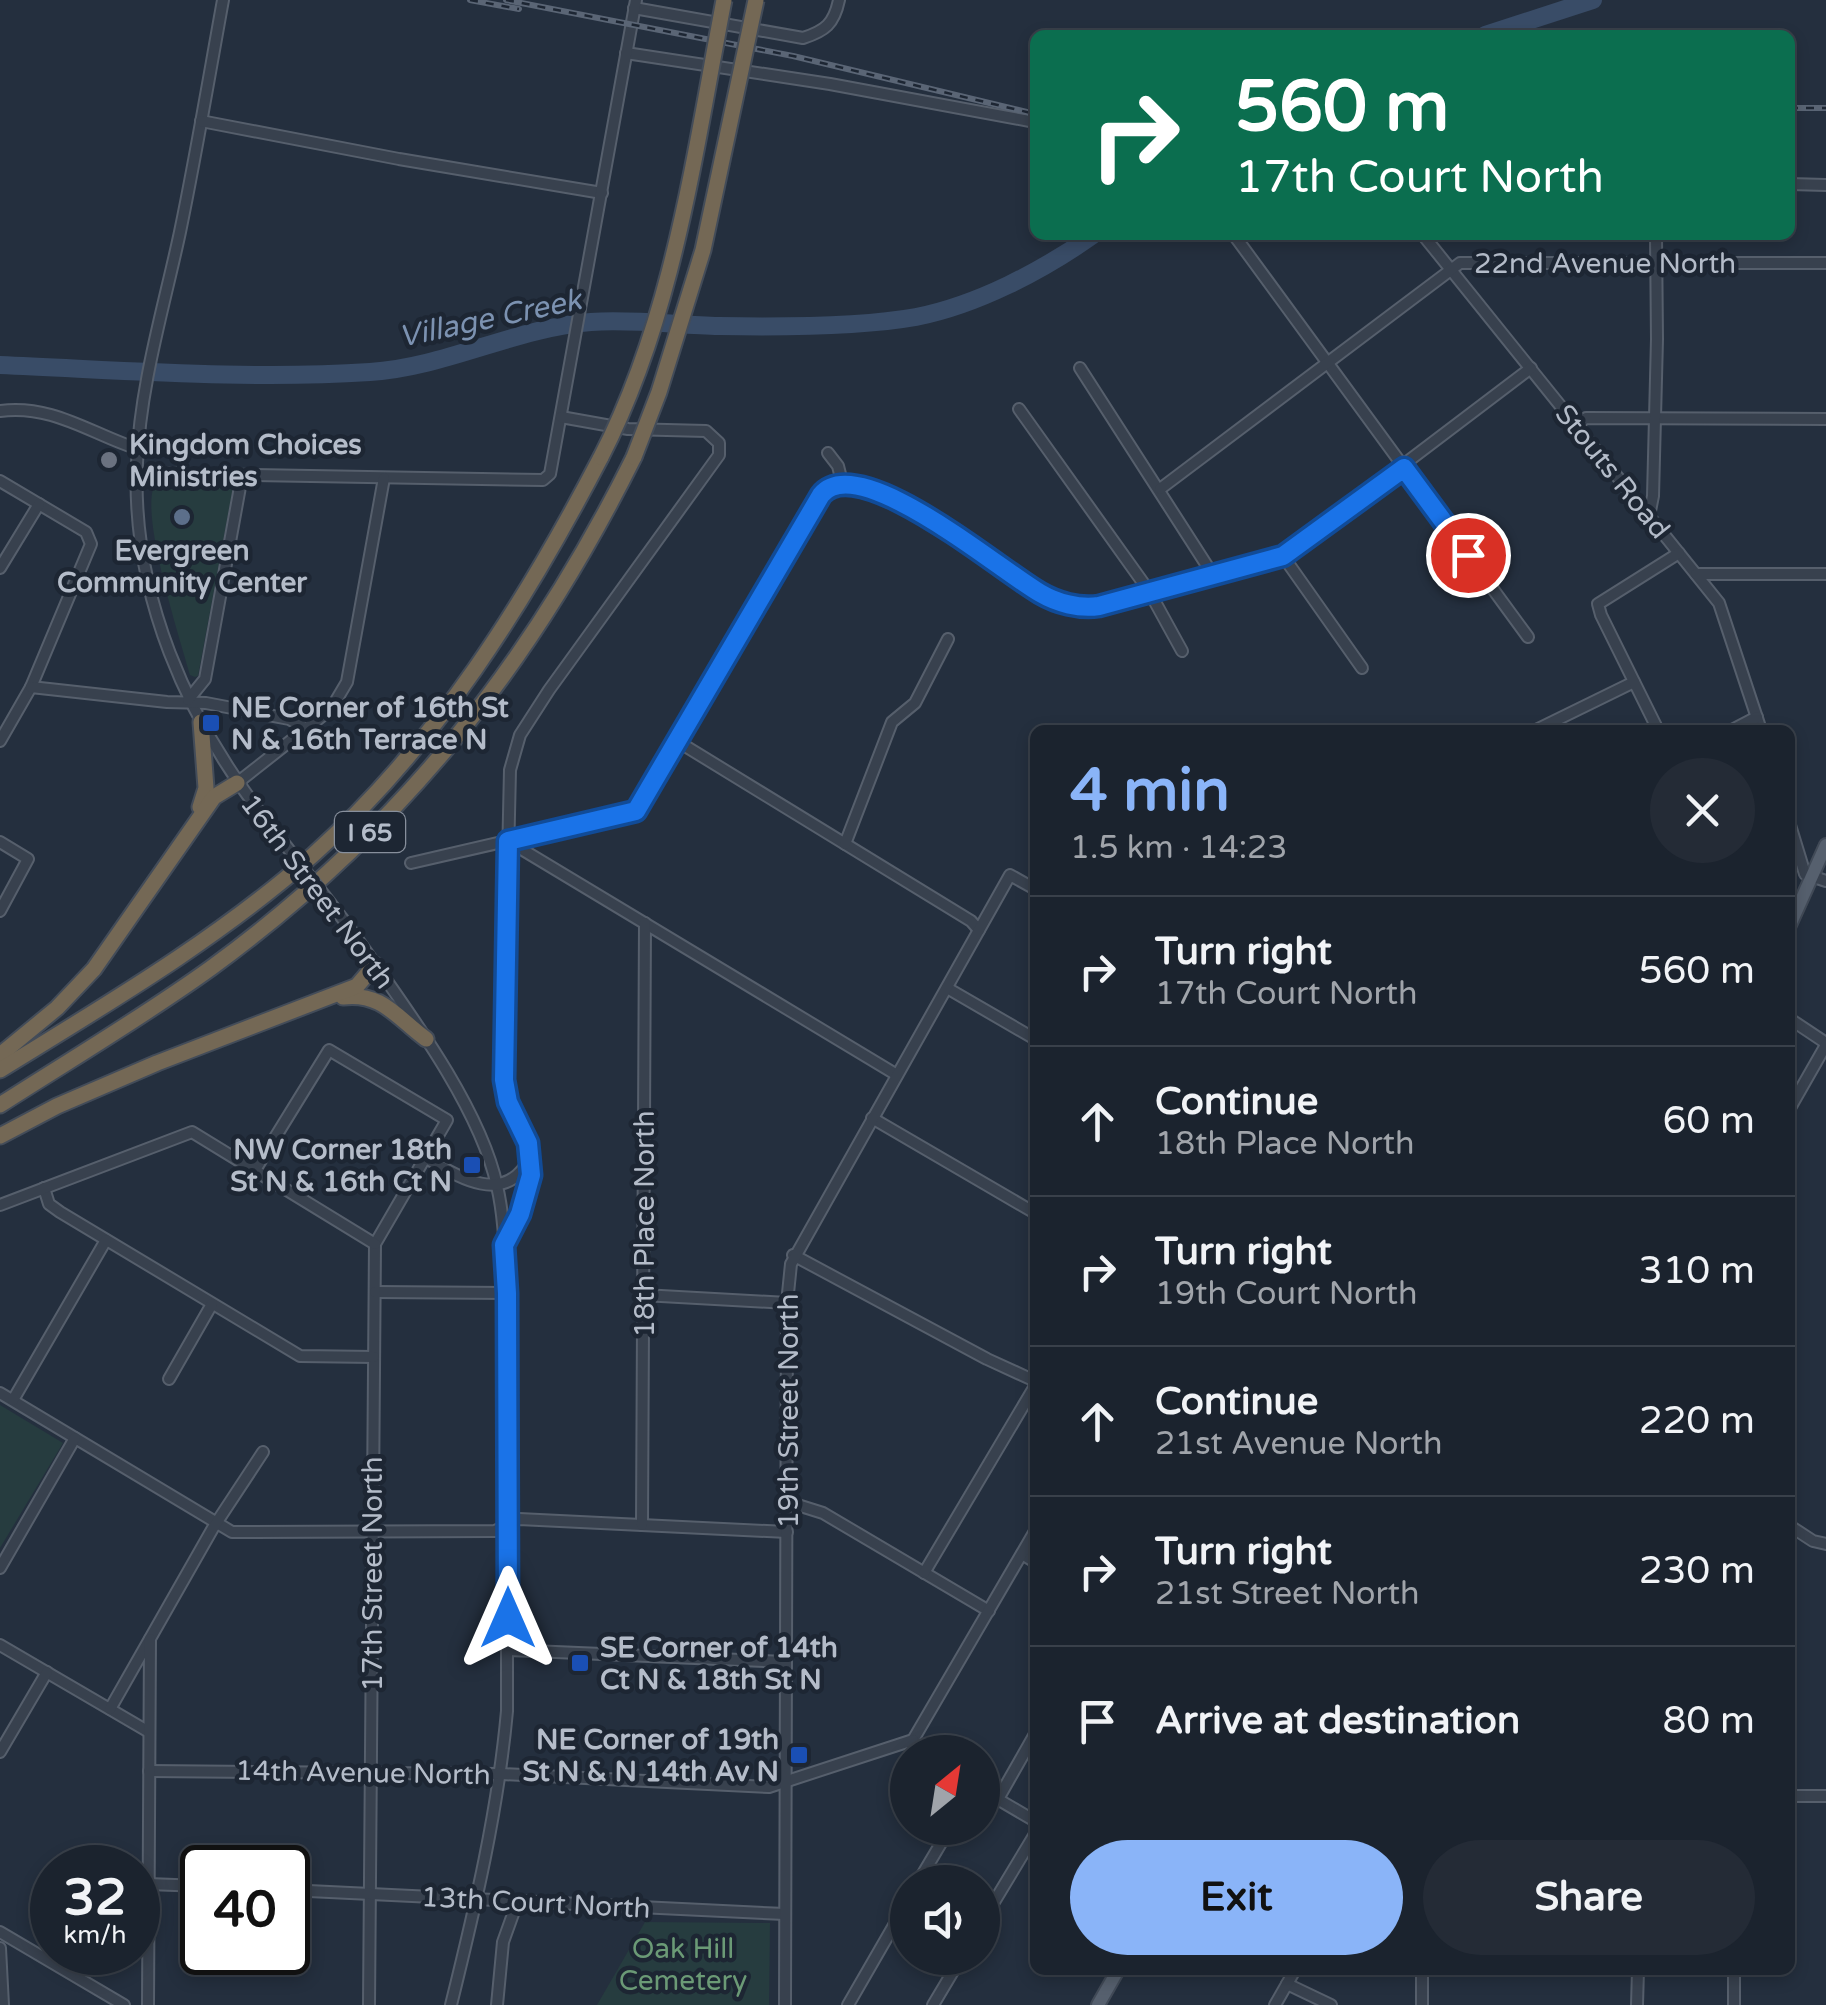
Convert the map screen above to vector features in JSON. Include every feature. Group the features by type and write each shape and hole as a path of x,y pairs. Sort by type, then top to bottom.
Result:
{"highway":[{"name":"I 65","path":"0,1070 138,984 239,913 312,855 367,801 477,670 551,554 621,419 675,258 724,0"},
{"name":"I 65","path":"0,1106 211,968 326,874 403,800 494,691 547,616 601,524 660,392 703,250 756,0"},
{"path":"183,842 206,788 202,722"},
{"path":"0,1055 56,1008 94,969 214,796 237,782"},
{"path":"0,1136 57,1106 357,986 375,965"},
{"path":"329,998 357,995 377,999 426,1040"}],"main road":[{"path":"1795,914 1826,845"},
{"path":"1098,2005 1115,1975"}],"street":[{"name":"16th Street North","path":"223,0 145,393 137,474 146,572 160,627 188,700 237,782 349,927 426,1040 459,1096 497,1184 507,1293 508,1650 502,1774 451,2005"},
{"path":"137,474 543,480 550,474 635,4 803,38 825,31 836,14 839,0"},
{"path":"626,53 830,84 1030,121"},
{"path":"201,121 602,192"},
{"path":"1795,184 1826,184"},
{"path":"1238,240 1528,637"},
{"name":"Stouts Road","path":"1427,240 1720,603 1759,725"},
{"path":"1649,516 1653,496 1656,240"},
{"name":"22nd Avenue North","path":"1160,489 1460,263 1826,263"},
{"path":"1080,368 1213,575"},
{"path":"410,863 636,811 829,486 842,482 858,484 902,500 1042,595 1080,607 1283,556 1404,468 1530,368"},
{"path":"1020,409 1148,591 1182,651"},
{"path":"4,410 57,415 138,449"},
{"path":"504,1245 520,1214 531,1175 528,1143 508,1102 504,1080 510,770 520,735 719,455 719,444 706,432 628,429 561,417"},
{"path":"1576,425 1586,418 1826,419"},
{"path":"828,452 838,466 842,482"},
{"path":"188,700 205,679 242,476"},
{"path":"237,782 331,710 347,682 384,478"},
{"path":"0,481 86,532 90,544 31,688 0,741"},
{"path":"0,568 39,504"},
{"path":"1656,725 1598,604 1679,553"},
{"path":"1283,556 1362,668"},
{"path":"1696,574 1826,574"},
{"path":"845,844 892,722 915,703 948,639"},
{"path":"1546,725 1634,682"},
{"path":"31,688 167,702 188,700 289,719 308,729"},
{"path":"1742,725 1757,717"},
{"path":"677,740 972,921 979,930"},
{"path":"508,841 897,1075"},
{"path":"1795,841 1805,874 1826,881"},
{"path":"0,842 28,859 0,911"},
{"name":"19th Street North","path":"785,2005 788,1303 793,1256 1010,874 1030,886"},
{"name":"18th Place North","path":"642,1525 645,923"},
{"path":"947,988 1030,1035"},
{"path":"1795,1022 1826,1044 1795,1099"},
{"name":"17th Street North","path":"254,1170 328,1050 447,1120 375,1244 369,2005"},
{"path":"872,1118 1030,1210"},
{"path":"0,1205 192,1132 375,1244"},
{"path":"425,1157 459,1178 497,1184 522,1174 530,1158"},
{"path":"44,1188 49,1204 300,1356 374,1357"},
{"path":"13,1400 106,1240"},
{"path":"793,1256 1030,1382"},
{"path":"374,1292 507,1293"},
{"path":"643,1295 788,1303"},
{"path":"169,1379 212,1304"},
{"path":"0,1393 232,1532 495,1531 518,1519 788,1532"},
{"path":"924,1573 1030,1393"},
{"path":"0,1568 76,1438"},
{"path":"110,1709 263,1452"},
{"path":"788,1502 823,1514 989,1610"},
{"path":"1795,1532 1826,1544"},
{"path":"916,1735 1030,1540"},
{"path":"1022,1554 1030,1559"},
{"path":"148,1845 150,1639"},
{"path":"0,1644 149,1732"},
{"path":"508,1650 786,1662"},
{"path":"0,1752 47,1672"},
{"path":"1000,1795 1030,1743"},
{"name":"14th Avenue North","path":"149,1771 502,1774 769,1787 890,1748"},
{"path":"1795,1796 1826,1796"},
{"path":"1000,1800 1030,1819"},
{"path":"1000,1892 1030,1842"},
{"name":"13th Court North","path":"310,1891 785,1914"},
{"path":"497,2005 503,1942 517,1902"},
{"path":"0,1932 124,2005"},
{"path":"848,2005 890,1933"},
{"path":"0,1948 3,2005"},
{"path":"148,1975 148,2005"},
{"path":"933,2005 951,1975"},
{"path":"1275,2005 1292,1975"},
{"path":"1422,1975 1422,2005"},
{"path":"1638,1975 1638,2005"},
{"path":"1734,1975 1734,2005"},
{"path":"1287,1984 1331,2005"}],"green space":[{"path":"156,483 234,483 195,677 190,675 156,546 152,497"},
{"path":"0,1405 63,1443 0,1548"},
{"name":"Oak Hill Cemetery","path":"645,1922 770,1923 769,2005 597,2005"}],"waterway":[{"name":"Village Creek","path":"1500,30 1593,0"},
{"name":"Village Creek","path":"0,365 231,375 370,372 426,363 535,332 591,322 766,326 894,320 939,312 985,295 1031,274 1085,240"}],"railway":[{"path":"470,0 519,9"},
{"path":"506,0 793,56 1030,113"},
{"path":"1795,108 1826,108"}],"place":[{"name":"Kingdom Choices Ministries","path":"109,460"},
{"name":"Evergreen Community Center","path":"182,517"},
{"name":"NE Corner of 16th St N & 16th Terrace N","path":"211,723"},
{"name":"NW Corner 18th St N & 16th Ct N","path":"472,1165"},
{"name":"SE Corner of 14th Ct N & 18th St N","path":"580,1663"},
{"name":"NE Corner of 19th St N & N 14th Av N","path":"799,1755"}],"route":[{"path":"508,1618 504,1245 520,1214 531,1175 528,1143 508,1102 504,1080 508,841 636,811 821,495 829,486 842,482 902,500 1042,595 1080,607 1099,606 1283,556 1404,468 1468,555"}]}
